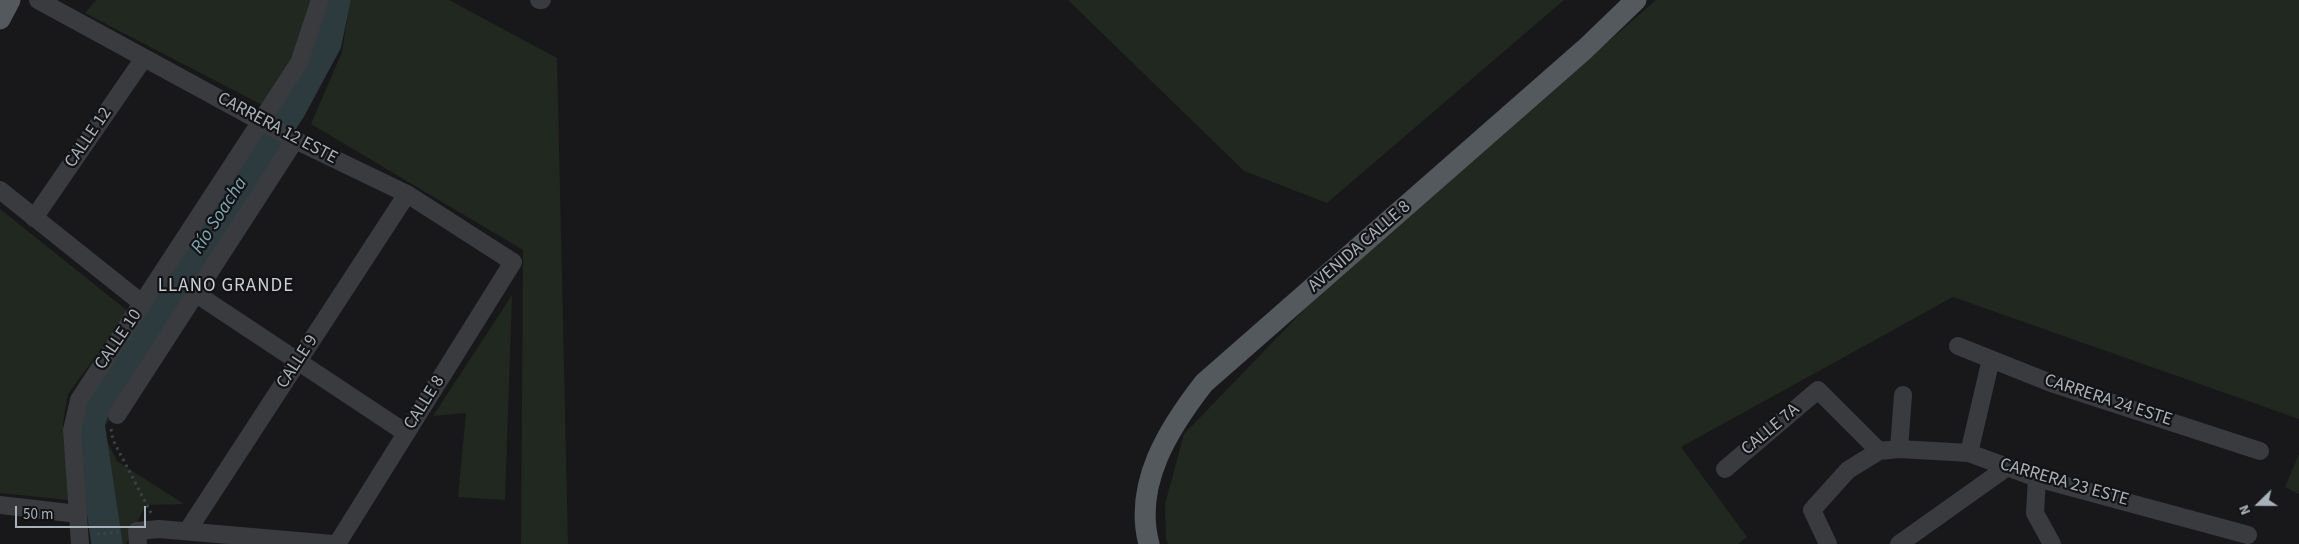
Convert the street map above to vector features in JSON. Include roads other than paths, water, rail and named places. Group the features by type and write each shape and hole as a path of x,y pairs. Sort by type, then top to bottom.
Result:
{"main road":[{"path":"0,18 10,0"},
{"name":"AVENIDA CALLE 8","path":"1148,538 1146,502 1150,474 1164,441 1204,384 1585,49 1636,0"}],"street":[{"name":"CARRERA 12 ESTE","path":"38,0 291,137 407,194 513,262"},
{"name":"CALLE 10","path":"87,539 78,514 72,430 79,400 265,123 299,63 320,0"},
{"name":"CALLE 12","path":"34,218 144,58"},
{"path":"117,415 291,137"},
{"path":"0,190 143,304"},
{"name":"CALLE 9","path":"188,530 407,194"},
{"name":"CALLE 8","path":"335,544 513,262"},
{"path":"195,293 406,434"},
{"name":"CARRERA 24 ESTE","path":"1958,346 2051,383 2260,451"},
{"path":"1970,453 1991,359"},
{"name":"CALLE 7A","path":"1725,469 1818,390 1878,452"},
{"path":"1899,449 1903,395"},
{"name":"CARRERA 23 ESTE","path":"1878,452 1899,449 1970,453 2037,478 2248,535"},
{"path":"1828,544 1812,510 1848,470 1878,452"},
{"path":"1899,544 2006,468"},
{"path":"2037,478 2035,513 2052,544"},
{"path":"0,505 78,514"},
{"path":"134,536 159,529 188,530 335,544"}],"waterway":[{"name":"Río Soacha","path":"107,544 89,423 94,409 291,108 326,43 335,0"}],"district":[{"name":"LLANO GRANDE","path":"226,287"}]}
